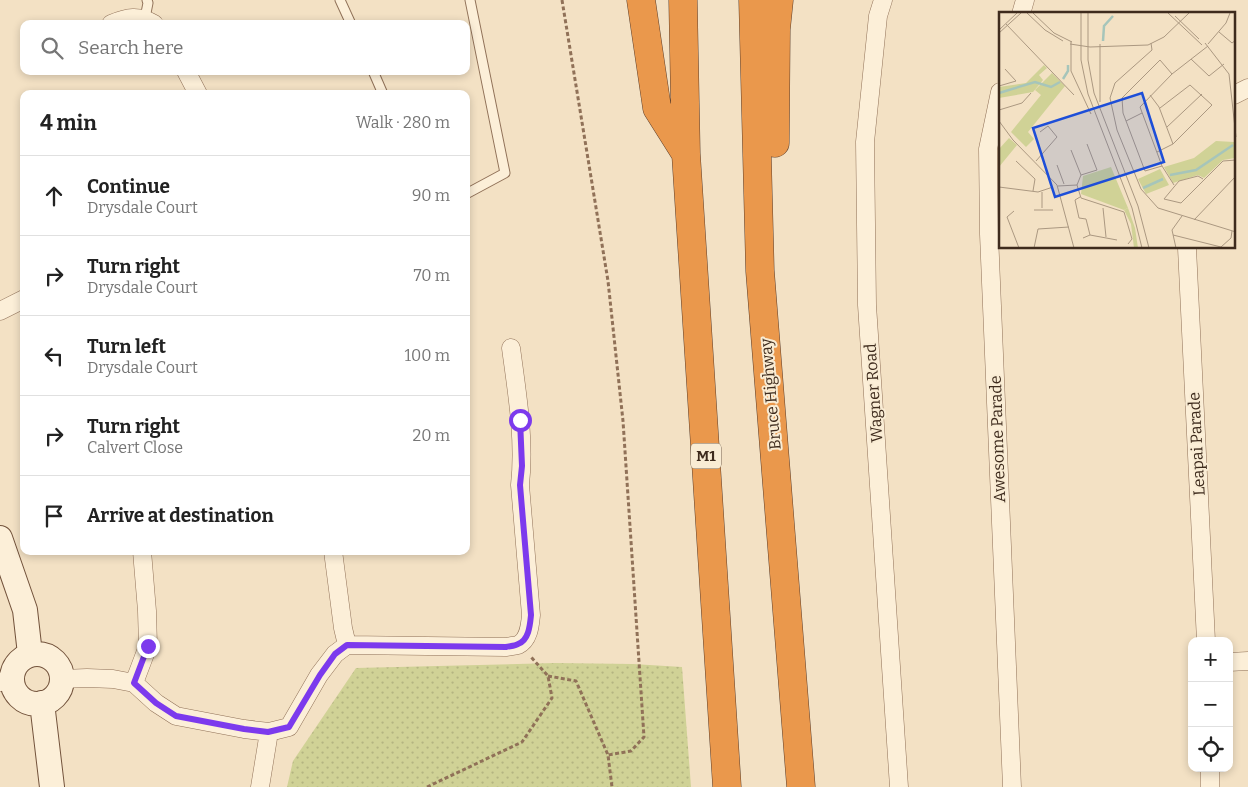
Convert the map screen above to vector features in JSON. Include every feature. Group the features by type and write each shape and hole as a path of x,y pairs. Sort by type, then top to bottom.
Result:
{"highway":[{"path":"641,0 657,108 686,154"},
{"name":"M1","path":"683,0 686,154 727,787"},
{"name":"Bruce Highway","path":"753,0 760,271 801,787"},
{"path":"760,271 770,212 775,150 776,29 779,0"}],"street":[{"name":"Wagner Road","path":"883,0 878,16 865,142 867,305 899,787"},
{"path":"122,20 128,18 143,20"},
{"path":"188,75 196,90"},
{"path":"1236,94 1248,88"},
{"name":"Awesome Parade","path":"999,97 988,149 995,233 1012,787"},
{"name":"Leapai Parade","path":"1187,249 1206,637"},
{"path":"0,311 20,301"},
{"path":"62,679 87,678 134,683 156,703 176,716 268,732 289,727 320,675 335,654 347,645 506,647 520,644 527,636 531,615 520,485 522,466 520,420 512,348"},
{"path":"0,538 25,610 30,654"},
{"path":"134,683 148,646 142,555"},
{"path":"334,555 347,645"},
{"path":"30,654 46,655 58,664 61,672 61,687 56,695 42,704 35,704 21,698 13,686 6,680 17,663 30,654"},
{"path":"1233,662 1248,661"},
{"path":"42,704 52,787"},
{"path":"260,787 268,732"},
{"path":"1210,772 1210,787"}],"lane":[{"path":"147,0 150,20"},
{"path":"340,0 349,20"},
{"path":"470,0 505,173 470,192"},
{"path":"375,75 381,90"}],"path":[{"path":"562,0 608,281 621,402 644,737 631,751 608,754"},
{"path":"427,787 522,742 552,698 548,676 520,644"},
{"path":"548,676 576,681 608,754 612,787"}],"green space":[{"path":"555,663 682,667 691,787 287,787 293,761 356,668"}],"route":[{"path":"148,646 134,683 156,703 176,716 268,732 289,727 320,675 335,654 347,645 506,647 520,644 527,636 531,615 520,485 522,466 520,420"}]}
